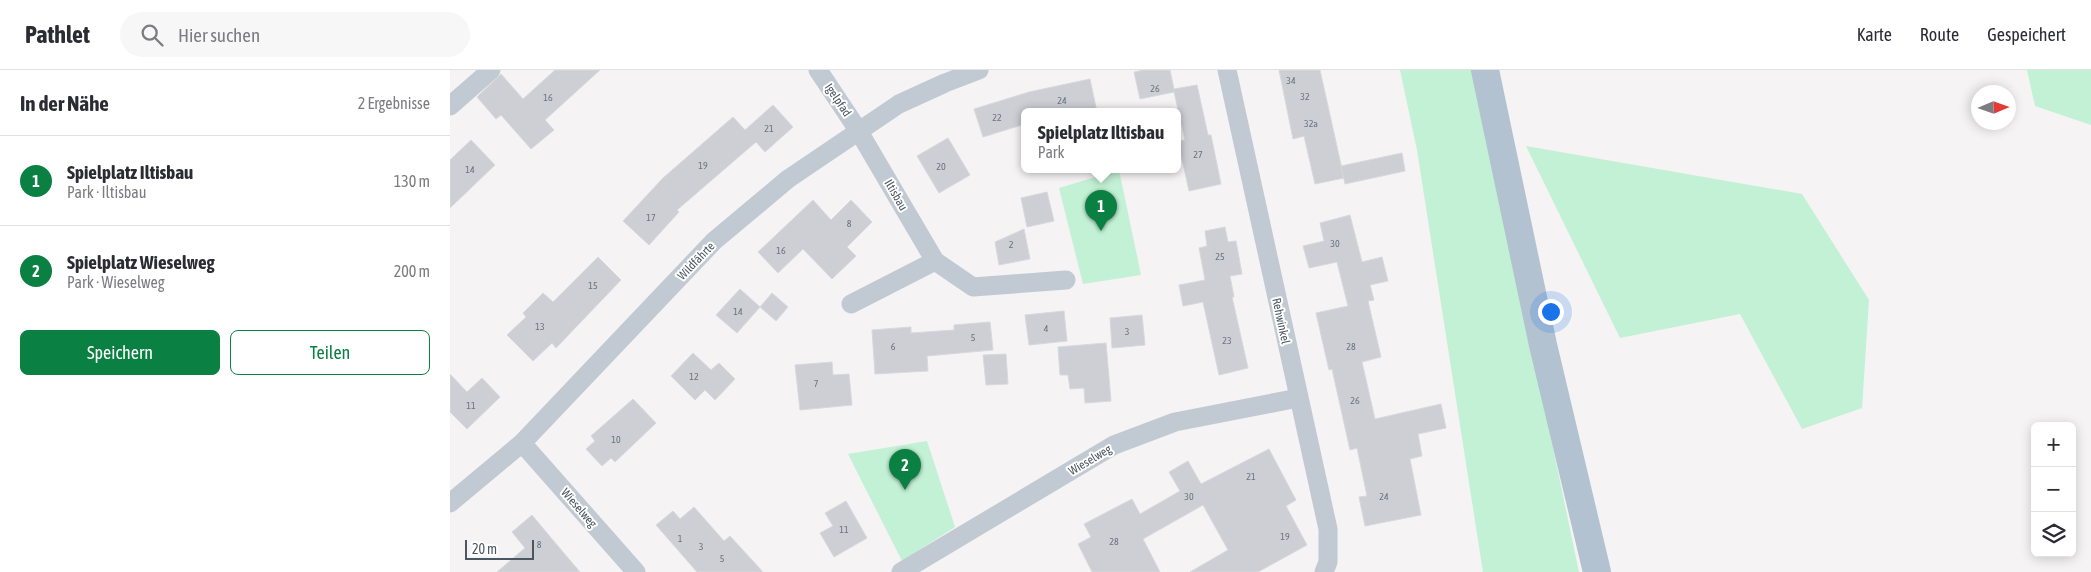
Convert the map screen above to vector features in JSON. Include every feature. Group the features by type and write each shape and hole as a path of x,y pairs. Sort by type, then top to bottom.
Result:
{"main road":[{"path":"1485,70 1543,345 1597,572"}],"street":[{"path":"450,106 491,70"},
{"name":"Igelpfad","path":"818,70 858,130"},
{"name":"Wildfährte","path":"450,503 522,443 714,241 788,179 899,104 945,82 979,70"},
{"name":"Rehwinkel","path":"1227,70 1328,529 1328,562 1324,572"},
{"name":"Iltisbau","path":"858,130 934,261 973,287 1066,280"},
{"path":"851,304 934,261"},
{"name":"Wieselweg","path":"901,572 1114,445 1175,422 1298,398"},
{"name":"Wieselweg","path":"522,443 636,572"}],"green space":[{"path":"1400,70 1474,70 1579,572 1483,572 1417,150"},
{"path":"2027,70 2091,70 2091,125 2035,106"},
{"path":"1526,146 1802,194 1869,300 1862,408 1802,429 1740,314 1620,338"},
{"path":"1109,173 1120,173 1141,275 1083,284 1059,188"},
{"path":"927,441 955,527 902,561 848,454"}],"building":[{"path":"555,70 600,70 545,120 554,130 531,149 501,115 496,119 477,97 501,74 523,99"},
{"path":"1170,70 1174,89 1197,85 1208,135 1211,135 1221,184 1189,191 1181,155 1181,141 1185,140 1181,123 1181,108 1178,108 1174,92 1140,99 1134,72"},
{"path":"1279,70 1320,70 1344,178 1315,184 1304,136 1293,139"},
{"path":"1090,79 1096,108 1021,108 1021,125 983,137 974,109 1029,92"},
{"path":"773,105 793,127 765,152 756,142 677,210 679,212 649,245 623,221 663,178 733,117 745,130"},
{"path":"948,138 970,175 939,193 917,156"},
{"path":"471,140 495,165 450,208 450,160"},
{"path":"1402,153 1405,171 1345,184 1341,166"},
{"path":"1047,192 1054,221 1027,227 1021,198"},
{"path":"813,200 831,220 851,200 872,222 847,247 856,256 832,279 803,249 778,273 758,252"},
{"path":"1350,215 1362,262 1382,257 1388,281 1370,285 1374,300 1368,301 1381,357 1362,362 1375,419 1441,404 1446,428 1418,434 1422,456 1410,459 1421,515 1365,526 1359,497 1367,496 1357,448 1350,450 1332,369 1329,370 1316,313 1348,306 1337,262 1309,268 1303,246 1324,241 1320,223"},
{"path":"1225,227 1228,242 1236,241 1242,274 1230,276 1234,297 1232,297 1248,368 1219,375 1203,302 1183,306 1179,285 1205,280 1199,248 1207,246 1205,231"},
{"path":"1024,229 1030,259 999,265 995,242"},
{"path":"598,257 621,280 556,348 552,343 533,361 507,335 526,317 523,313 543,293 553,302"},
{"path":"740,289 760,307 737,333 716,315"},
{"path":"772,293 788,307 776,321 760,307"},
{"path":"1064,311 1067,341 1029,345 1025,315"},
{"path":"1142,315 1145,345 1112,348 1110,318"},
{"path":"990,322 993,350 927,356 928,371 875,374 872,330 911,327 911,333 954,330 954,325"},
{"path":"1106,343 1111,401 1085,403 1084,388 1070,389 1068,375 1060,375 1058,347"},
{"path":"693,353 711,370 719,363 735,379 715,400 705,390 695,400 671,376"},
{"path":"1006,354 1008,384 986,385 983,355"},
{"path":"832,362 833,375 849,374 852,405 800,410 795,365"},
{"path":"450,374 467,392 482,378 500,397 467,429 450,412"},
{"path":"633,399 656,423 615,462 611,458 602,466 586,449 595,441 591,436"},
{"path":"1269,449 1296,500 1286,506 1307,545 1258,572 1190,572 1228,550 1203,505 1143,539 1160,572 1092,572 1078,544 1091,537 1084,524 1132,499 1140,514 1180,491 1169,472 1188,461 1201,484"},
{"path":"846,501 867,538 834,557 820,533 833,526 825,513"},
{"path":"694,507 724,541 730,536 763,572 697,572 656,525 673,511 680,519"},
{"path":"532,515 580,572 497,572 525,548 512,532"}],"place":[{"name":"Spielplatz Iltisbau","path":"1101,231"},
{"name":"Spielplatz Wieselweg","path":"905,490"}]}
